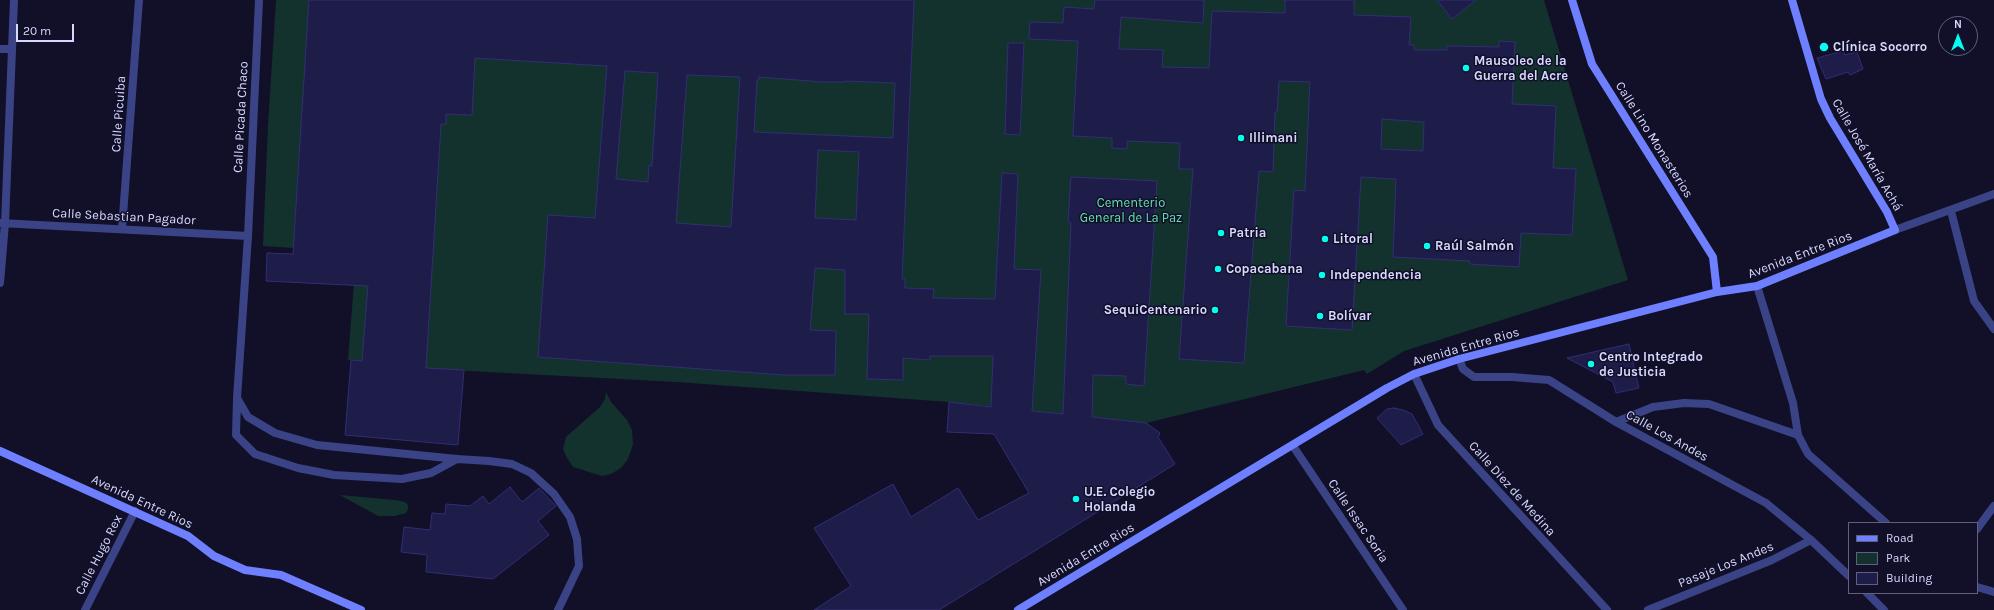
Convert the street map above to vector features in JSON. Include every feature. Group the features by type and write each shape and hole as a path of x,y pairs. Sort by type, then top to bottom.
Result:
{"main road":[{"name":"Calle Lino Monasterios","path":"1572,0 1592,64 1713,257 1718,292"},
{"name":"Calle José María Achá","path":"1793,0 1821,99 1830,118 1887,212 1895,230"},
{"name":"Avenida Entre Rios","path":"1018,610 1293,446 1387,388 1414,374 1459,359 1718,292 1757,286 1895,230"},
{"name":"Avenida Entre Rios","path":"0,451 188,536 214,556 245,570 282,575 361,610"}],"street":[{"path":"0,283 14,0"},
{"name":"Calle Picuiba","path":"122,229 139,0"},
{"name":"Calle Picada Chaco","path":"259,0 248,236 237,398 236,435 255,454 298,468 334,475 402,479 431,473 457,459"},
{"path":"0,49 12,49"},
{"path":"1895,230 1951,211 1994,194"},
{"path":"1951,211 1974,301 1994,329"},
{"name":"Calle Sebastian Pagador","path":"2,223 248,236"},
{"path":"1757,286 1793,403 1798,435 1808,454 1885,522"},
{"name":"Calle Los Andes","path":"1459,359 1463,369 1474,377 1512,377 1549,380 1616,422 1766,503 1811,540 1848,575"},
{"name":"Calle Diez de Medina","path":"1414,374 1438,425 1607,610"},
{"path":"237,398 248,417 275,433 317,446 489,461 512,464 531,473 554,494 570,517 577,538 579,566 558,610"},
{"path":"1616,422 1654,407 1684,403 1709,404 1798,435"},
{"name":"Calle Issac Soria","path":"1293,446 1403,610"},
{"path":"1978,528 1994,506"},
{"name":"Calle Hugo Rex","path":"85,610 135,512"},
{"name":"Pasaje Los Andes","path":"1648,610 1772,560 1811,540"},
{"path":"1978,587 1994,592"},
{"path":"1868,594 1884,610"}],"green space":[{"name":"Cementerio General de La Paz","path":"276,0 1544,0 1628,280 1404,351 1367,374 1364,370 1146,423 949,402 677,382 412,368 348,360 356,257 354,252 263,246 268,125"},
{"path":"606,392 611,402 627,420 632,430 633,444 628,459 621,468 611,474 602,476 573,467 563,449 566,437 600,407 605,399"},
{"path":"340,495 405,502 408,505 408,509 406,513 395,516 378,516"}],"building":[{"path":"309,0 914,0 902,279 905,279 905,288 934,289 933,298 995,299 1002,173 1018,174 1014,269 1041,270 1032,411 1063,414 1071,223 1068,222 1071,177 1157,181 1144,386 1126,384 1126,376 1093,375 1092,417 1146,423 1160,433 1158,437 1175,464 939,610 814,610 851,586 814,528 893,484 911,517 958,488 978,520 1029,493 994,434 947,432 949,402 991,407 993,356 930,356 930,360 903,358 903,380 867,379 869,314 845,314 845,270 815,268 810,330 836,331 835,375 783,375 538,357 548,215 595,218 607,66 475,58 472,115 446,114 446,124 441,124 426,368 464,370 458,445 345,435 351,360 362,361 368,286 266,281 267,253 293,254","holes":["625,71 658,73 652,166 649,165 648,182 616,179","687,75 740,77 731,227 676,223","759,77 823,82 845,81 895,83 893,138 754,132 757,80 759,80","818,150 859,152 856,220 815,218"]},
{"path":"1095,0 1204,0 1203,23 1121,17 1119,49 1163,50 1162,67 1209,68 1212,11 1285,13 1285,0 1354,0 1354,15 1411,17 1409,45 1414,45 1414,50 1447,50 1447,46 1499,47 1499,41 1515,42 1512,104 1556,106 1553,168 1576,169 1572,235 1521,233 1519,267 1470,264 1470,261 1393,257 1396,179 1361,177 1352,330 1286,326 1294,190 1305,191 1310,82 1279,81 1277,112 1275,112 1273,172 1259,171 1244,363 1179,359 1193,169 1179,169 1180,143 1127,141 1127,149 1112,148 1112,138 1073,136 1078,41 1029,39 1030,22 1063,23 1064,7 1094,9","holes":["1382,119 1424,122 1423,151 1381,149"]},
{"path":"1437,0 1476,0 1452,19"},
{"path":"1008,43 1024,43 1020,135 1005,134"},
{"path":"1843,51 1845,55 1857,52 1863,69 1850,75 1848,72 1826,79 1817,58"},
{"path":"1629,344 1639,388 1616,393 1613,382 1567,358"},
{"path":"1394,408 1412,414 1423,434 1401,445 1377,418 1387,409"},
{"path":"510,487 522,502 539,488 556,506 538,521 549,535 493,579 426,572 427,555 401,552 404,527 430,530 432,513 445,514 446,504 470,506 483,496 489,504"}],"place":[{"name":"Clínica Socorro","path":"1824,47"},
{"name":"Mausoleo de la Guerra del Acre","path":"1466,68"},
{"name":"Illimani","path":"1241,138"},
{"name":"Patria","path":"1221,233"},
{"name":"Litoral","path":"1325,239"},
{"name":"Raúl Salmón","path":"1427,246"},
{"name":"Copacabana","path":"1218,269"},
{"name":"Independencia","path":"1322,275"},
{"name":"SequiCentenario","path":"1215,310"},
{"name":"Bolívar","path":"1320,316"},
{"name":"Centro Integrado de Justicia","path":"1591,364"},
{"name":"U.E. Colegio Holanda","path":"1076,499"}]}
